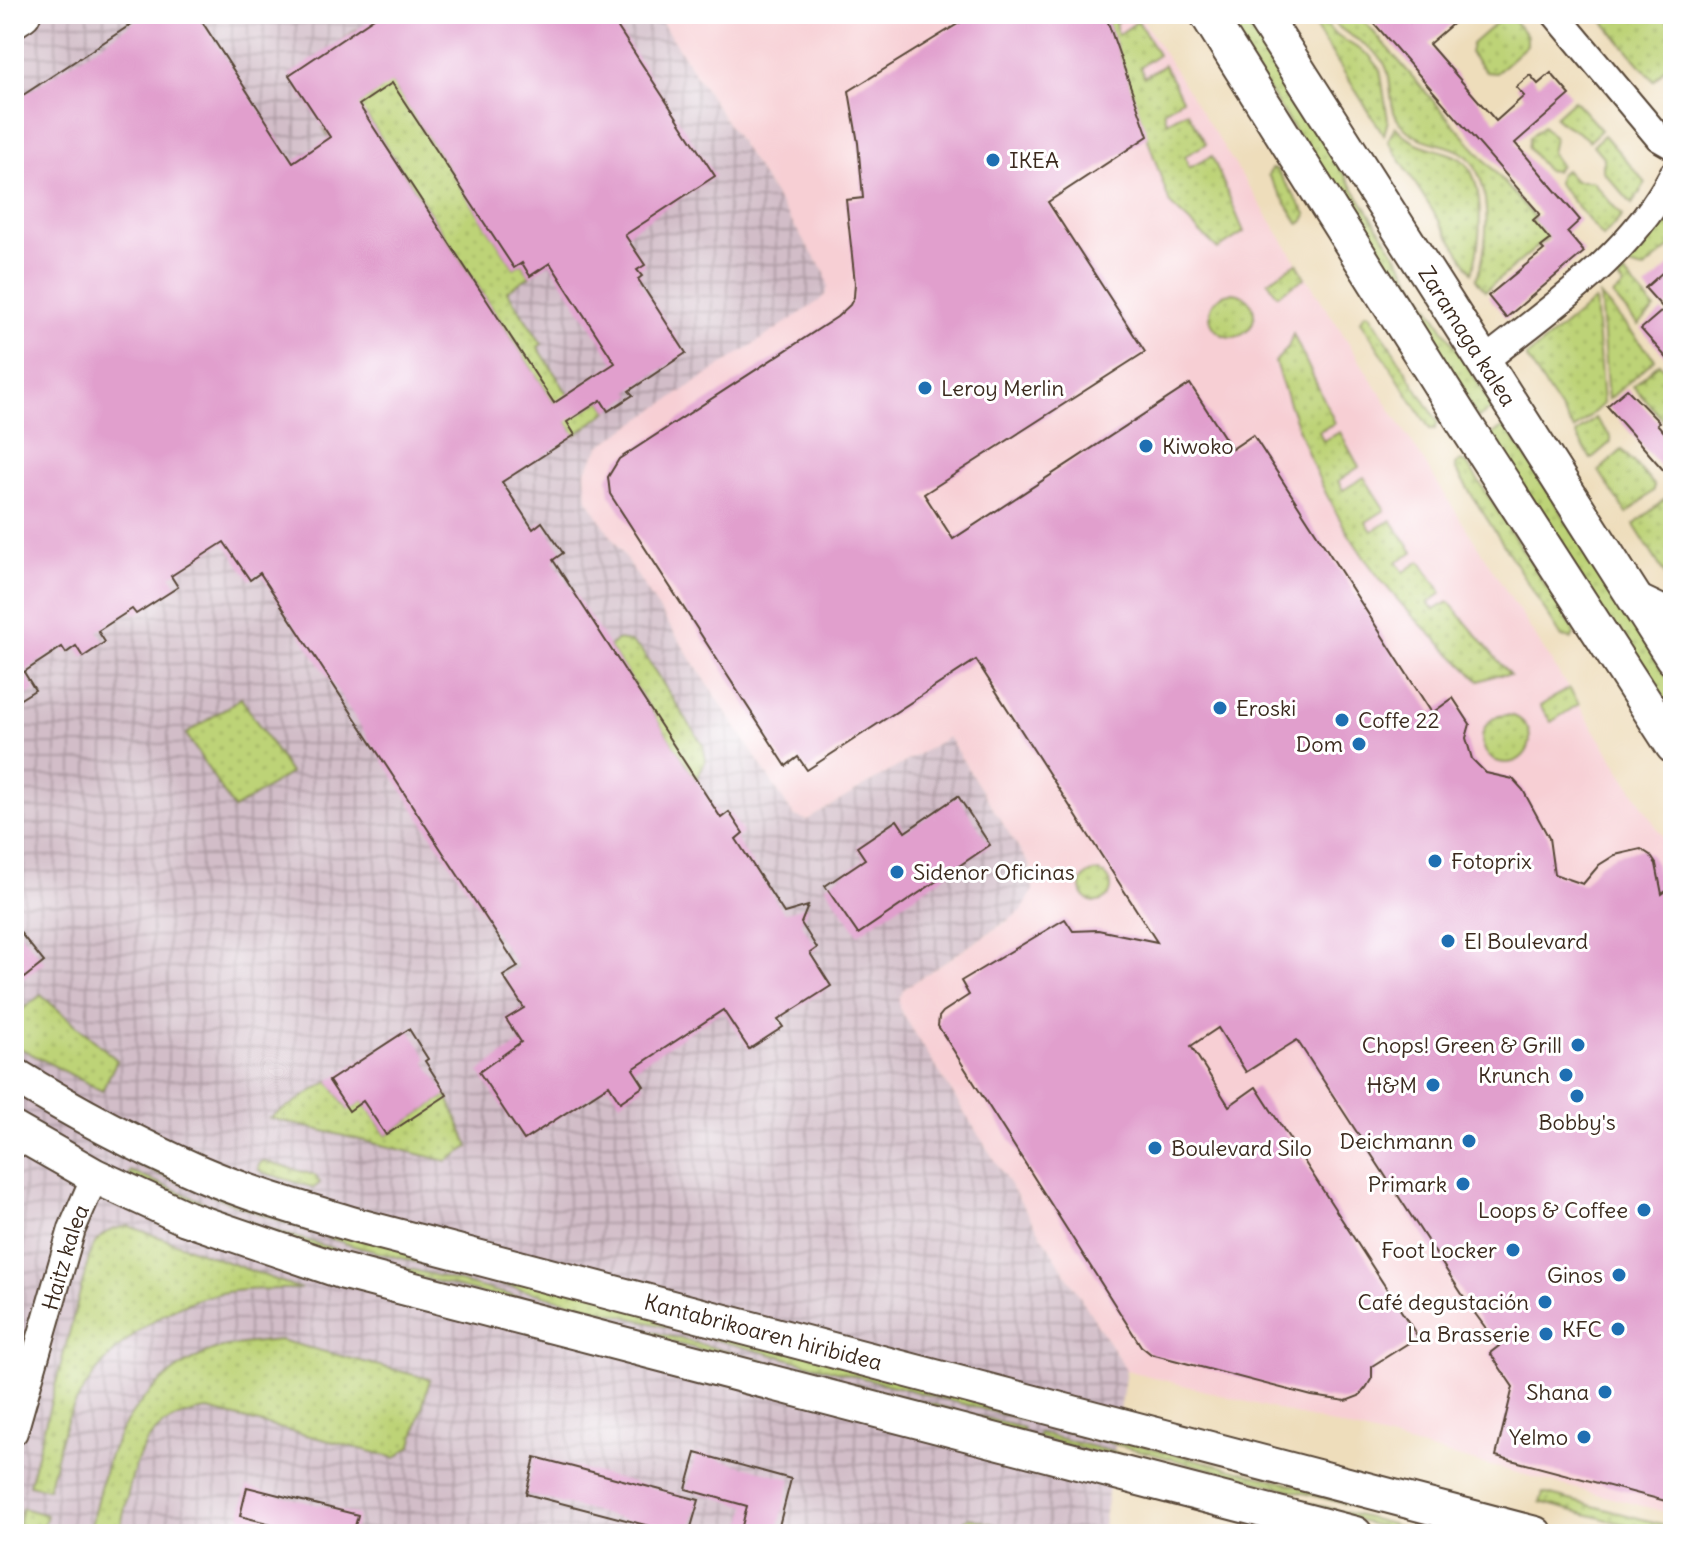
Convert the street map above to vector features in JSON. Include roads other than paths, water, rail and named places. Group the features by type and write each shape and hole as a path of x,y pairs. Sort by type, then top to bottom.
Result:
{"main road":[{"path":"14,20 23,14"},
{"path":"1207,14 1673,746"},
{"name":"Zaramaga kalea","path":"1262,14 1673,658"},
{"name":"Kantabrikoaren hiribidea","path":"14,1075 69,1108 202,1174 344,1222 1535,1534"},
{"path":"14,1130 95,1176 186,1218 341,1271 1355,1534"}],"street":[{"path":"1196,14 1263,105"},
{"path":"1555,14 1659,138 1673,146"},
{"path":"1483,362 1600,267 1646,219 1673,174"},
{"path":"1633,595 1673,614"},
{"name":"Haitz kalea","path":"14,1432 72,1229 95,1176"}],"place":[{"name":"IKEA","path":"993,160"},
{"name":"Leroy Merlin","path":"925,388"},
{"name":"Kiwoko","path":"1146,446"},
{"name":"Eroski","path":"1220,708"},
{"name":"Coffe 22","path":"1342,720"},
{"name":"Dom","path":"1359,744"},
{"name":"Fotoprix","path":"1435,861"},
{"name":"Sidenor Oficinas","path":"897,872"},
{"name":"El Boulevard","path":"1448,941"},
{"name":"Chops! Green & Grill","path":"1578,1045"},
{"name":"Krunch","path":"1566,1075"},
{"name":"H&M","path":"1433,1085"},
{"name":"Bobby's","path":"1577,1096"},
{"name":"Deichmann","path":"1469,1141"},
{"name":"Boulevard Silo","path":"1155,1148"},
{"name":"Primark","path":"1463,1184"},
{"name":"Loops & Coffee","path":"1644,1210"},
{"name":"Foot Locker","path":"1513,1250"},
{"name":"Ginos","path":"1619,1275"},
{"name":"Café degustación","path":"1545,1302"},
{"name":"KFC","path":"1618,1329"},
{"name":"La Brasserie","path":"1546,1334"},
{"name":"Shana","path":"1605,1392"},
{"name":"Yelmo","path":"1584,1437"}]}
